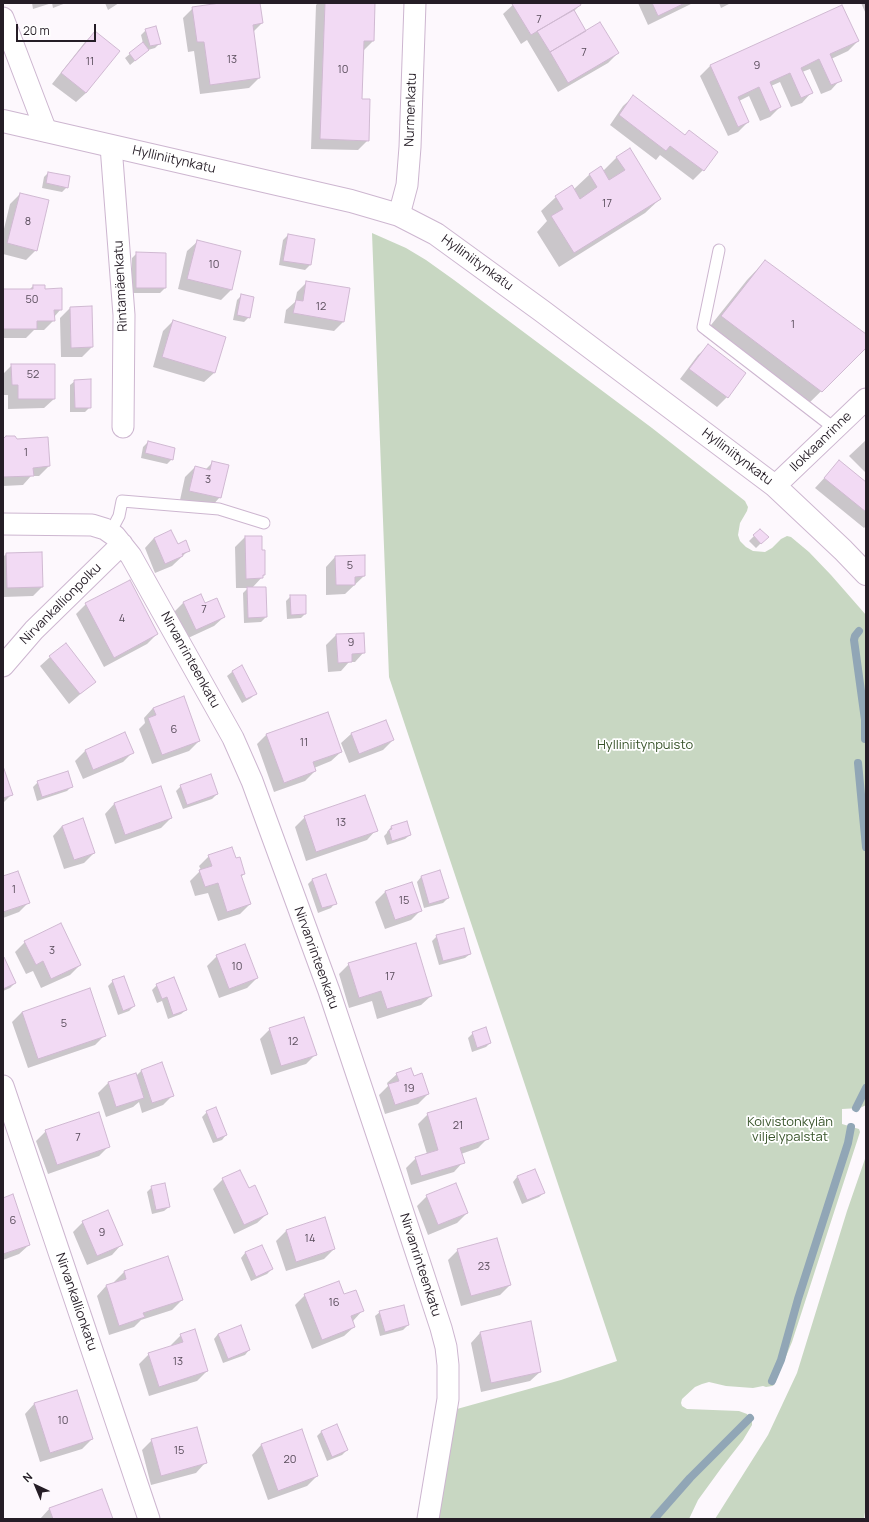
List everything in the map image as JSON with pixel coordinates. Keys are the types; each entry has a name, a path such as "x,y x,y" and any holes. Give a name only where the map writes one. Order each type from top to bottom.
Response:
{"street":[{"name":"Nurmenkatu","path":"399,215 407,185 410,147 415,3"},
{"path":"3,18 46,131"},
{"name":"Hylliniitynkatu","path":"3,121 330,196 399,215 436,234 542,310 775,486 844,550 866,574"},
{"name":"Rintamäenkatu","path":"111,146 124,315 123,427"},
{"name":"Ilokkaanrinne","path":"775,486 866,399"},
{"path":"3,524 92,525 105,529 116,538"},
{"name":"Nirvankallionpolku","path":"3,666 116,538"},
{"name":"Nirvanrinteenkatu","path":"116,538 134,562 233,738 252,781 329,991 441,1328 448,1365 448,1399 428,1519"},
{"name":"Nirvankallionkatu","path":"3,1086 149,1519"}],"lane":[{"path":"719,250 703,328 834,428"},
{"path":"116,538 122,501 219,509 264,523"}],"green space":[{"name":"Hylliniitynpuisto","path":"372,233 406,248 454,280 652,428 745,501 748,507 740,523 738,535 740,541 746,547 753,551 765,552 772,548 781,539 787,536 791,537 809,552 866,615 866,1105 860,1108 842,1109 842,1124 859,1129 860,1132 792,1342 774,1385 753,1388 726,1386 709,1382 695,1387 682,1399 682,1406 687,1409 739,1411 747,1414 752,1421 752,1425 743,1440 698,1500 689,1519 437,1519 457,1409 561,1380 617,1361 389,677"},
{"path":"866,1156 866,1506 864,1519 715,1519 768,1435 797,1373 847,1211"}],"building":[{"path":"220,3 260,3 263,23 253,25 260,78 210,85 204,42 197,42 192,7"},
{"path":"325,3 375,3 374,41 364,41 362,99 370,99 369,141 320,139"},
{"path":"580,3 581,5 531,35 512,4"},
{"path":"652,3 685,3 658,16"},
{"path":"842,5 859,41 830,54 842,81 831,85 819,59 801,68 813,93 801,98 790,73 770,82 781,107 770,112 759,87 738,97 749,122 738,127 710,65"},
{"path":"574,10 586,31 550,52 537,31"},
{"path":"600,22 619,53 568,83 550,52"},
{"path":"156,26 161,44 150,46 145,29"},
{"path":"95,31 120,51 86,93 61,73"},
{"path":"143,42 149,50 135,61 129,53"},
{"path":"633,95 685,135 689,130 718,152 704,171 670,146 666,151 619,115"},
{"path":"630,148 661,199 574,253 551,216 563,209 555,196 572,185 580,199 597,187 589,174 601,166 609,180 625,170 616,157"},
{"path":"48,172 70,176 68,188 46,183"},
{"path":"20,193 49,200 37,251 7,243"},
{"path":"288,234 315,239 311,265 283,261"},
{"path":"197,240 241,251 232,290 187,279"},
{"path":"136,252 166,253 166,288 136,288"},
{"path":"765,260 866,334 866,348 822,392 721,316"},
{"path":"306,281 350,288 344,322 293,313 296,300 303,301"},
{"path":"33,285 45,285 45,289 62,288 62,310 54,310 55,321 37,321 37,329 3,329 3,289 33,289"},
{"path":"241,294 254,297 250,318 237,315"},
{"path":"92,306 93,347 71,348 70,307"},
{"path":"173,320 226,337 215,373 162,357"},
{"path":"708,344 746,373 728,398 689,369"},
{"path":"11,364 55,364 55,399 18,399 18,385 12,385"},
{"path":"91,379 91,408 75,408 74,380"},
{"path":"6,436 15,436 17,439 48,437 50,466 33,468 34,476 3,477 3,439"},
{"path":"148,441 175,448 173,460 145,453"},
{"path":"839,460 866,482 866,512 824,478"},
{"path":"212,461 229,465 221,498 189,491 195,466 210,470"},
{"path":"760,529 769,537 761,544 753,535"},
{"path":"171,530 178,544 186,540 190,551 182,554 183,556 165,564 154,538"},
{"path":"245,536 262,536 262,550 265,550 265,575 263,575 263,578 246,579"},
{"path":"42,552 43,587 7,588 6,553"},
{"path":"365,555 365,576 355,577 355,585 336,585 335,556"},
{"path":"130,580 158,634 114,658 85,603"},
{"path":"247,587 266,587 267,617 248,618"},
{"path":"201,594 205,603 217,598 225,617 196,630 183,602"},
{"path":"290,595 306,595 306,614 291,615"},
{"path":"364,633 365,653 352,654 352,662 338,663 336,634"},
{"path":"66,643 96,682 80,694 49,656"},
{"path":"242,665 257,694 246,699 232,671"},
{"path":"184,696 200,741 162,755 148,718 156,715 153,708"},
{"path":"328,712 342,752 313,762 316,771 284,783 266,734"},
{"path":"386,720 394,740 359,754 351,733"},
{"path":"125,732 134,753 93,770 85,750"},
{"path":"3,766 13,795 3,798"},
{"path":"68,771 73,787 42,797 37,781"},
{"path":"211,774 218,794 187,805 180,785"},
{"path":"161,786 172,818 125,835 114,803"},
{"path":"365,795 378,831 316,852 304,816"},
{"path":"83,818 95,853 74,860 62,826"},
{"path":"407,821 411,835 392,841 389,830 392,829 391,826"},
{"path":"232,847 236,858 240,857 245,874 241,875 251,904 227,912 218,883 205,887 199,870 212,866 208,855"},
{"path":"440,870 449,898 429,904 421,876"},
{"path":"18,871 30,903 3,912 3,876"},
{"path":"326,874 337,904 322,908 312,879"},
{"path":"412,882 422,911 395,920 385,891"},
{"path":"61,923 81,965 51,979 43,961 36,965 24,941"},
{"path":"464,928 471,954 443,961 436,935"},
{"path":"416,943 432,996 387,1009 381,991 359,998 348,963"},
{"path":"245,944 258,978 229,989 216,955"},
{"path":"3,957 16,983 3,989"},
{"path":"124,976 135,1006 123,1011 112,980"},
{"path":"174,977 187,1010 173,1015 167,997 162,999 156,984"},
{"path":"90,988 106,1036 38,1059 22,1012"},
{"path":"304,1017 317,1055 281,1066 269,1028"},
{"path":"486,1027 491,1043 477,1048 472,1032"},
{"path":"162,1062 174,1096 152,1103 141,1070"},
{"path":"411,1068 414,1076 422,1073 429,1094 395,1105 388,1084 399,1081 396,1073"},
{"path":"136,1073 144,1098 116,1107 108,1082"},
{"path":"476,1098 489,1139 460,1148 465,1163 421,1176 415,1157 438,1150 427,1113"},
{"path":"216,1107 227,1135 217,1139 206,1111"},
{"path":"99,1112 110,1147 57,1165 45,1130"},
{"path":"535,1169 545,1193 527,1200 517,1176"},
{"path":"240,1170 249,1188 255,1185 268,1214 244,1225 222,1178"},
{"path":"165,1183 170,1207 156,1210 151,1186"},
{"path":"456,1183 468,1213 438,1225 426,1195"},
{"path":"13,1194 30,1245 3,1254 3,1198"},
{"path":"108,1210 123,1245 97,1256 82,1221"},
{"path":"325,1217 335,1249 296,1262 286,1230"},
{"path":"497,1238 511,1285 471,1296 457,1249"},
{"path":"262,1245 273,1269 256,1277 245,1252"},
{"path":"168,1256 183,1300 143,1313 145,1317 119,1326 106,1285 126,1279 124,1271"},
{"path":"339,1281 344,1294 356,1290 364,1311 351,1316 355,1327 322,1340 304,1294"},
{"path":"404,1305 409,1325 385,1332 379,1311"},
{"path":"531,1321 541,1372 491,1383 480,1332"},
{"path":"241,1325 250,1350 228,1359 218,1334"},
{"path":"195,1329 208,1371 159,1387 148,1353 183,1342 180,1334"},
{"path":"77,1390 93,1439 50,1453 34,1403"},
{"path":"337,1424 348,1450 332,1457 321,1431"},
{"path":"197,1427 207,1463 161,1476 151,1439"},
{"path":"302,1429 318,1476 278,1491 261,1444"},
{"path":"102,1489 113,1519 53,1519 49,1508"}],"waterway":[{"path":"859,631 854,640 865,720 865,739"},
{"path":"858,763 866,847"},
{"path":"856,1108 866,1088"},
{"path":"772,1381 781,1360 798,1299 848,1143 851,1127"},
{"path":"654,1519 690,1478 750,1418"}],"park label":[{"name":"Koivistonkylän viljelypalstat","path":"790,1130"}]}
